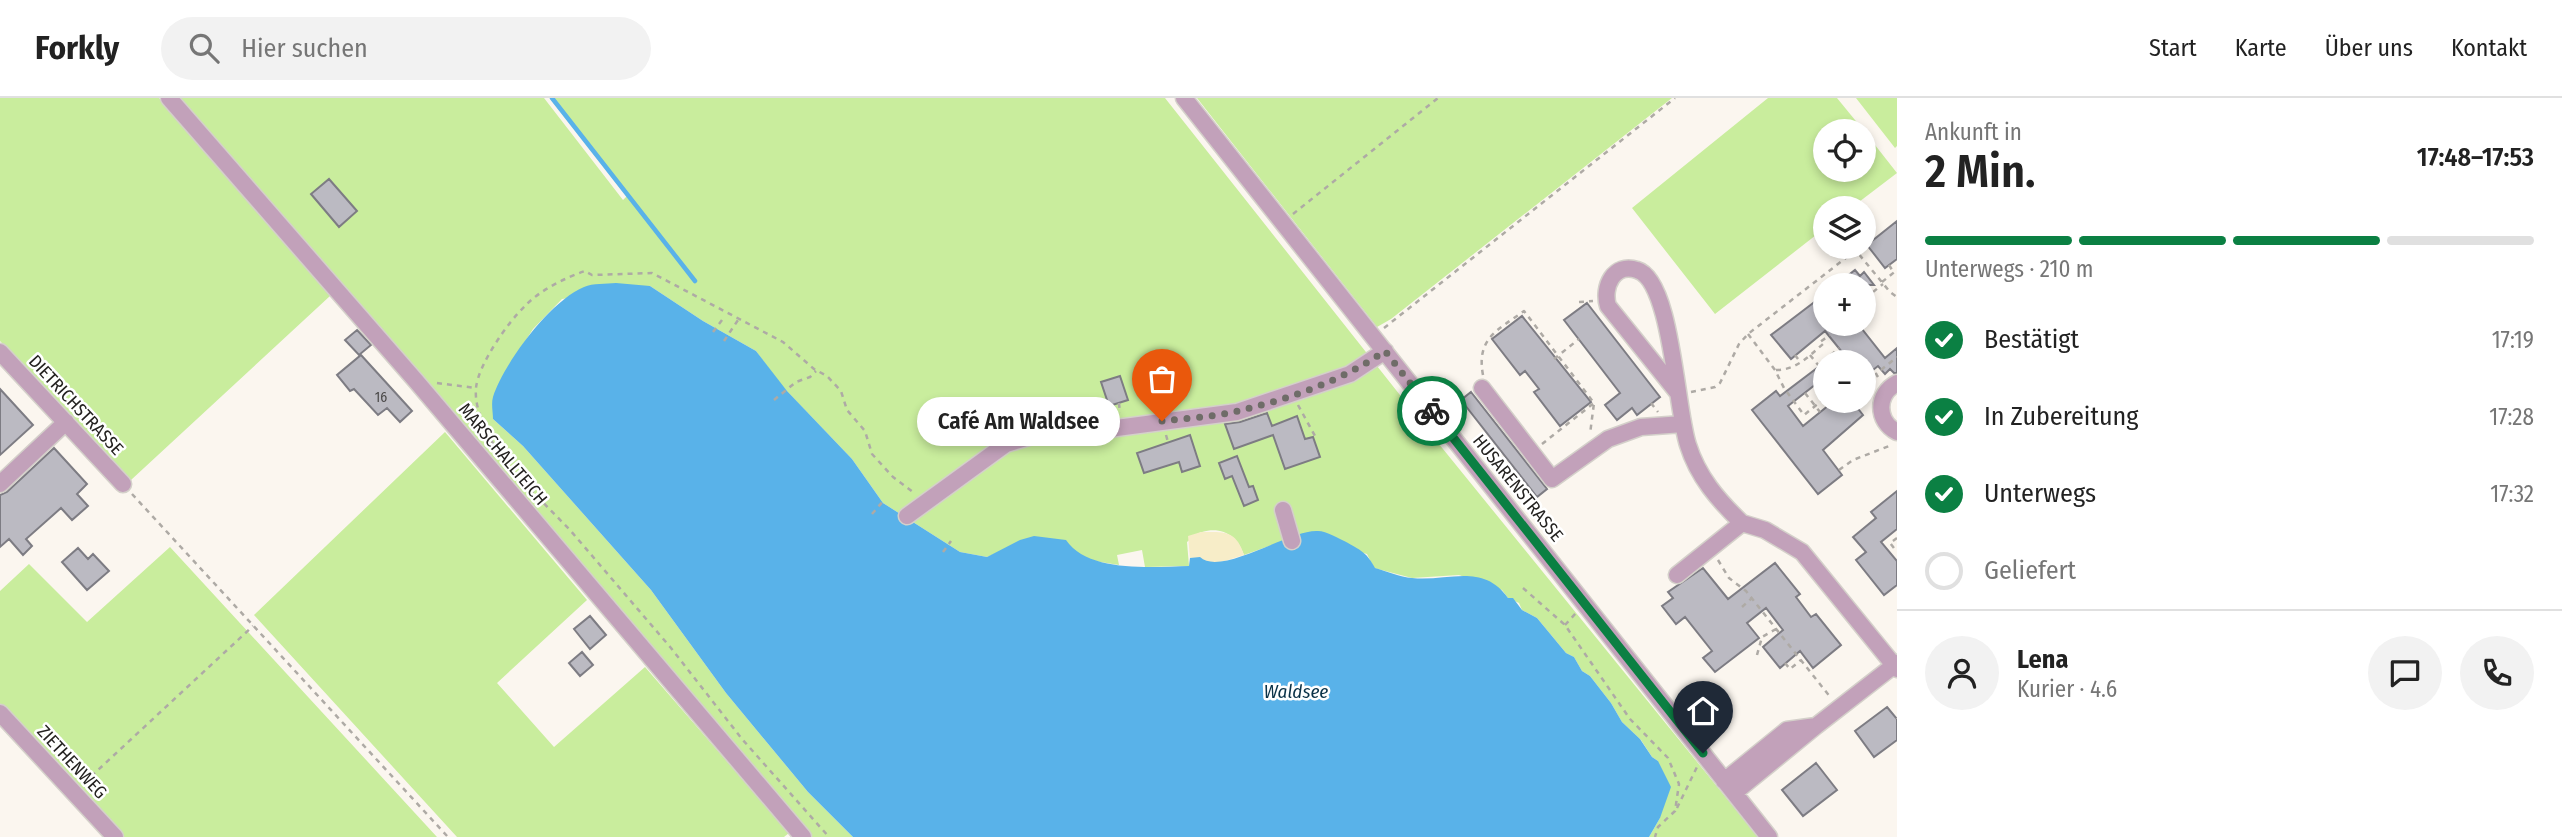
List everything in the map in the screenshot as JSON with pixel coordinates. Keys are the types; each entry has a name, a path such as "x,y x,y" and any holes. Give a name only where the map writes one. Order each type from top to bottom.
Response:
{"street":[{"name":"MARSCHALLTEICH","path":"169,98 416,381 803,837"},
{"name":"HUSARENSTRASSE","path":"1184,98 1769,837"},
{"path":"1678,393 1608,306 1605,298 1607,284 1615,274 1623,270 1640,270 1647,275 1660,297 1688,445 1709,489 1742,523 1765,530 1802,552 1896,666 1816,726 1787,730 1729,787"},
{"path":"907,516 1006,444 1039,434 1109,429 1237,412 1350,374 1385,351"},
{"name":"DIETRICHSTRASSE","path":"0,352 123,484"},
{"path":"1892,386 1881,406 1885,423 1895,438"},
{"path":"1482,388 1552,479 1608,439 1641,428 1683,424"},
{"path":"0,484 66,422"},
{"path":"1283,510 1292,541"},
{"path":"1678,575 1742,523"},
{"name":"ZIETHENWEG","path":"0,713 115,837"}],"path":[{"path":"1283,222 1438,98"},
{"path":"1387,326 1675,98"},
{"path":"1678,393 1715,387 1720,383 1739,344 1748,334 1842,259"},
{"path":"1862,259 1897,297"},
{"path":"1876,289 1895,271 1889,265"},
{"path":"501,458 487,433 478,407 476,388 481,364 525,305 567,278 585,271 592,275 652,273 783,342 817,371 827,376 841,391 847,410 866,431 872,454 892,477 919,496 932,496"},
{"path":"1482,388 1482,350 1488,338 1524,311 1594,403 1588,445 1591,451"},
{"path":"724,341 738,319"},
{"path":"713,332 722,320"},
{"path":"1748,334 1804,415 1813,408"},
{"path":"1775,370 1792,368 1801,363 1829,336"},
{"path":"1816,338 1821,342"},
{"path":"1554,359 1579,339"},
{"path":"1795,355 1801,363"},
{"path":"1810,355 1813,359"},
{"path":"1892,386 1876,374 1897,357"},
{"path":"774,400 796,382 817,371"},
{"path":"416,381 476,388"},
{"path":"1805,393 1813,403"},
{"path":"1532,452 1594,403"},
{"path":"1303,413 1315,436"},
{"path":"1839,470 1895,438"},
{"path":"517,476 570,530 671,648 741,739 829,837"},
{"path":"123,484 448,837"},
{"path":"872,514 885,499"},
{"path":"1888,549 1892,545 1890,543 1897,538"},
{"path":"943,552 951,541"},
{"path":"1892,545 1897,552"},
{"path":"1710,548 1729,578 1752,598 1779,629 1839,708"},
{"path":"1523,588 1565,625 1630,719 1668,758 1679,785 1675,811"},
{"path":"1742,607 1752,598"},
{"path":"74,793 253,626"},
{"path":"1757,655 1762,637 1779,629"},
{"path":"1785,663 1790,668 1801,660"},
{"path":"1655,837 1658,828 1675,811 1703,753"}],"green space":[{"path":"0,98 159,98 330,296 131,480 0,341"},
{"path":"180,98 544,98 623,200 629,194 552,98 1165,98 1430,433 1758,837 1649,837 1660,818 1658,761 1622,722 1611,703 1590,676 1582,671 1574,657 1566,653 1537,618 1522,610 1519,603 1508,598 1502,590 1459,575 1412,578 1374,568 1367,554 1297,536 1244,555 1229,534 1217,531 1202,532 1187,542 1189,566 1145,567 1142,550 1117,555 1119,565 1088,560 1074,552 999,552 987,557 960,552 883,503 852,459 781,385 756,351 703,321 650,286 562,299 533,329 512,362 493,399 493,419 523,446 651,590 726,693 808,792 853,837 809,837"},
{"path":"1197,98 1672,98 1391,319 1377,327"},
{"path":"1768,98 1837,98 1854,119 1813,119 1813,182 1876,182 1876,146 1897,173 1867,196 1813,196 1813,237 1715,314 1632,208"},
{"path":"1856,98 1897,98 1895,148 1876,124 1876,119 1872,119"},
{"path":"445,432 587,600 497,683 554,747 645,667 789,833 784,837 457,837 254,615"},
{"path":"170,547 437,837 124,837 0,706 0,591 29,564 87,622"}],"sand":[{"path":"1201,532 1228,534 1237,541 1244,555 1216,562 1190,558 1188,536"}],"water":[{"name":"Waldsee","path":"616,283 650,286 703,321 756,351 787,391 852,459 883,503 960,552 987,557 1034,536 1066,540 1076,551 1105,563 1140,567 1189,566 1190,558 1200,557 1210,562 1223,561 1306,532 1318,531 1361,550 1375,568 1398,575 1425,579 1464,576 1487,580 1508,598 1513,598 1522,610 1537,618 1566,653 1574,657 1582,671 1590,676 1611,703 1622,722 1658,761 1671,787 1660,818 1649,837 853,837 808,792 726,693 651,590 523,446 493,419 492,400 507,367 543,319 571,294 584,287"}],"building":[{"path":"329,179 357,211 339,227 311,194"},
{"path":"1897,221 1897,259 1885,268 1876,256 1876,238"},
{"path":"1587,303 1660,397 1637,415 1632,408 1617,420 1605,405 1620,393 1564,320"},
{"path":"1813,303 1813,336 1819,336 1791,359 1771,335"},
{"path":"1522,316 1591,402 1560,426 1534,392 1539,389 1525,371 1520,375 1492,339"},
{"path":"357,330 371,345 359,355 345,340"},
{"path":"1829,336 1868,336 1885,358 1897,348 1897,373 1890,369 1885,374 1878,366 1876,368 1876,350 1840,350"},
{"path":"361,355 412,411 400,422 387,408 378,415 354,389 350,391 337,375"},
{"path":"1813,371 1813,386 1788,406 1803,426 1819,413 1863,415 1823,450 1842,475 1818,494 1752,410 1776,391 1780,396"},
{"path":"1120,376 1128,400 1109,406 1101,382"},
{"path":"0,389 33,425 0,455"},
{"path":"1471,392 1547,489 1537,497 1461,400"},
{"path":"1267,413 1272,426 1297,416 1305,439 1313,437 1320,457 1285,469 1273,435 1234,449 1225,424"},
{"path":"1190,435 1200,466 1182,472 1179,462 1144,473 1137,453"},
{"path":"54,448 87,484 77,494 88,506 72,520 61,508 26,539 32,546 23,555 9,539 0,547 0,495 7,492"},
{"path":"1237,456 1249,487 1253,486 1258,500 1244,506 1232,476 1225,479 1219,463"},
{"path":"1897,491 1897,529 1881,542 1897,561 1897,585 1884,595 1856,560 1866,552 1853,537 1876,518 1871,512"},
{"path":"78,548 88,559 93,554 109,571 87,590 62,562"},
{"path":"1775,563 1800,594 1796,597 1811,617 1816,614 1841,645 1813,668 1800,651 1780,668 1763,647 1783,630 1766,608 1747,623 1759,638 1715,672 1703,658 1712,651 1685,617 1676,624 1662,606 1673,598 1668,592 1703,568 1728,599"},
{"path":"590,616 606,635 590,649 574,629"},
{"path":"582,652 593,665 580,676 569,663"},
{"path":"1887,707 1897,719 1897,740 1874,757 1855,731"},
{"path":"1816,763 1837,790 1803,816 1782,790"}],"waterway":[{"path":"552,98 695,281"}],"way so far":[{"path":"1162,421 1237,412 1263,404 1350,374 1385,351 1432,411"}],"place":[{"name":"Café Am Waldsee","path":"1162,421"}],"route":[{"path":"1432,411 1703,753"}]}
